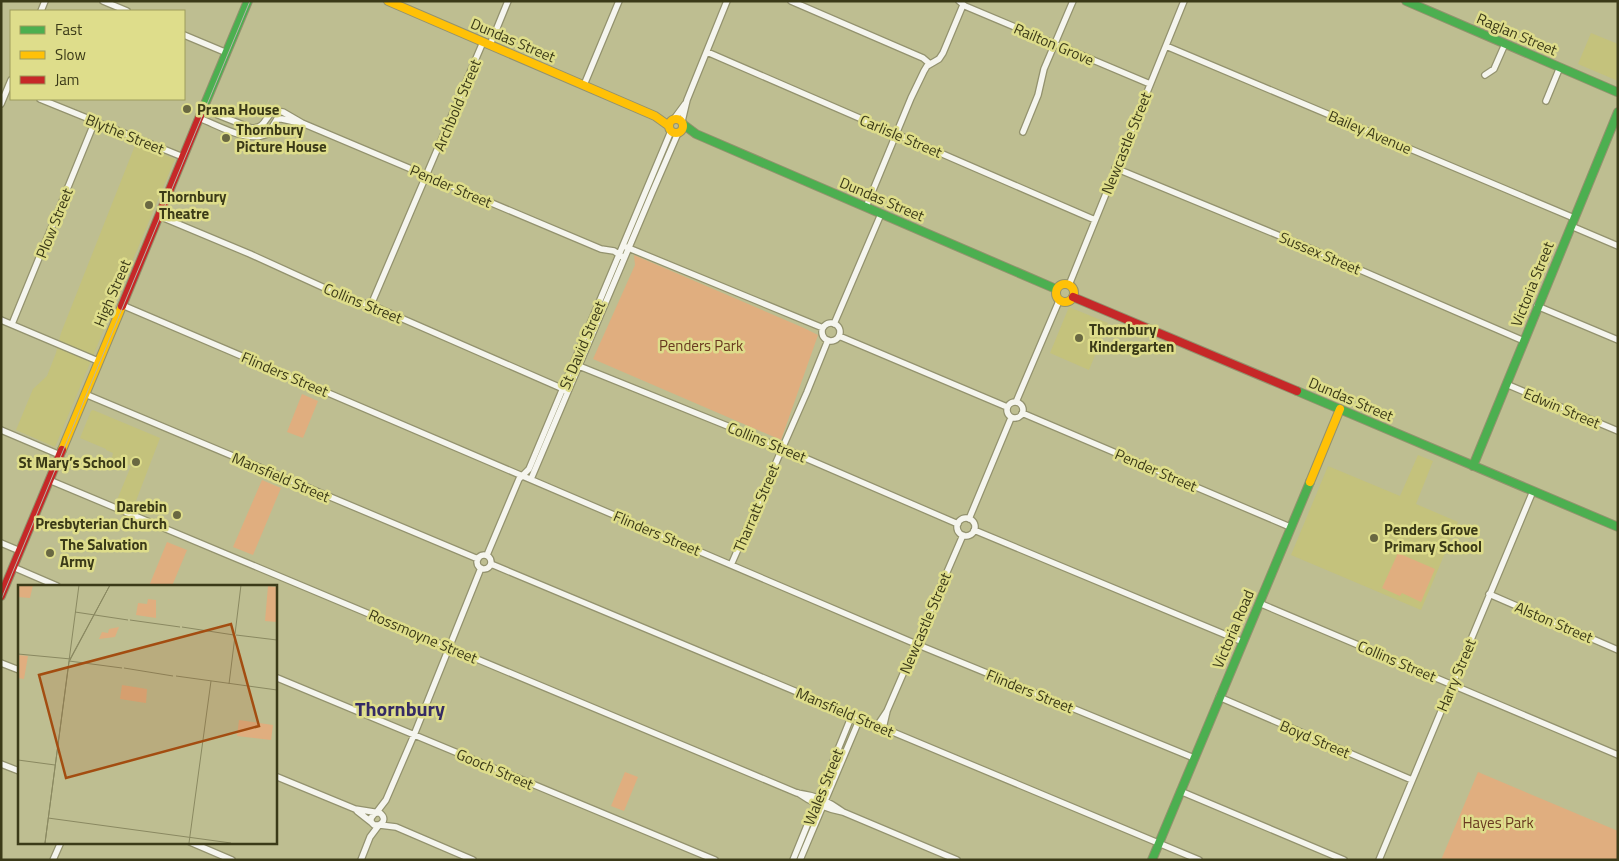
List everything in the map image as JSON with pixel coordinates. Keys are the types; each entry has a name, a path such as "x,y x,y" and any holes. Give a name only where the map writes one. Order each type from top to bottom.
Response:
{"street":[{"path":"103,1 125,10"},
{"name":"High Street","path":"1,596 248,1"},
{"name":"Dundas Street","path":"388,1 1056,289"},
{"name":"Archbold Street","path":"371,305 426,176 508,1"},
{"path":"584,85 619,1"},
{"name":"St David Street","path":"531,479 576,365 728,1"},
{"path":"792,1 923,58 930,64"},
{"path":"1023,132 1038,95 1044,69 1073,1"},
{"name":"Newcastle Street","path":"1069,285 1184,1"},
{"name":"Raglan Street","path":"1406,1 1617,91"},
{"path":"866,207 924,71 930,64 939,59 943,53 961,3"},
{"name":"Railton Grove","path":"961,3 1150,84"},
{"path":"185,35 226,53"},
{"path":"1485,75 1494,69 1505,44"},
{"name":"Bailey Avenue","path":"1166,46 1572,222 1618,246"},
{"name":"Carlisle Street","path":"706,52 1095,220"},
{"path":"1546,101 1560,67"},
{"path":"1,104 10,84"},
{"path":"1617,91 1618,100"},
{"name":"Blythe Street","path":"42,100 183,157"},
{"name":"Pender Street","path":"203,109 251,128 263,126 268,115 274,111 283,112 302,124"},
{"name":"Victoria Street","path":"1473,466 1618,112"},
{"name":"Pender Street","path":"199,118 254,138 268,134 277,120 282,119 302,124 621,257"},
{"name":"Plow Street","path":"12,324 96,122"},
{"name":"Sussex Street","path":"1116,168 1314,250 1524,341"},
{"path":"834,324 881,214"},
{"name":"Collins Street","path":"159,216 351,300 371,305 566,390"},
{"path":"627,246 823,328"},
{"path":"1063,284 1069,285 1073,289 1073,297 1067,302 1059,301 1055,294 1056,289 1063,284"},
{"name":"Dundas Street","path":"1073,297 1618,527"},
{"path":"1016,402 1059,301"},
{"name":"Flinders Street","path":"122,305 916,644 1194,758"},
{"path":"1537,306 1618,340"},
{"path":"1,320 98,361"},
{"path":"827,324 834,324 839,328 839,336 835,340 828,340 823,336 823,328 827,324"},
{"path":"839,336 1007,407"},
{"name":"Tharratt Street","path":"731,565 828,340"},
{"name":"Collins Street","path":"576,365 782,448 958,524"},
{"name":"Edwin Street","path":"1506,384 1618,431"},
{"name":"St David Street","path":"487,555 519,479 529,470 566,390"},
{"name":"Mansfield Street","path":"85,394 478,559"},
{"path":"1011,402 1016,402 1022,406 1022,413 1019,417 1011,418 1007,407 1011,402"},
{"name":"Victoria Road","path":"1152,860 1340,409"},
{"name":"Pender Street","path":"1022,413 1290,527"},
{"path":"969,519 1011,418"},
{"path":"1,430 60,455"},
{"name":"Rossmoyne Street","path":"49,480 797,792 807,800 834,805 843,812 957,860"},
{"name":"Harry Street","path":"1378,860 1533,491"},
{"path":"964,518 969,519 973,522 974,530 969,535 963,535 958,529 958,524 964,518"},
{"path":"974,530 1242,642"},
{"name":"Newcastle Street","path":"880,727 963,535"},
{"path":"1,543 20,551"},
{"path":"482,555 487,555 490,558 491,564 486,569 481,568 478,566 478,559 482,555"},
{"name":"Mansfield Street","path":"491,564 1199,860"},
{"path":"13,567 55,585"},
{"path":"372,834 372,816 384,804 414,735 481,568"},
{"name":"Alston Street","path":"1489,594 1618,650"},
{"name":"Collins Street","path":"1259,603 1618,755"},
{"path":"1,662 18,670"},
{"name":"Gooch Street","path":"276,677 715,860"},
{"name":"Boyd Street","path":"1219,698 1412,780"},
{"name":"Wales Street","path":"793,860 852,715"},
{"name":"Wales Street","path":"800,860 860,718"},
{"path":"1,764 18,772"},
{"path":"276,776 355,809 380,813 396,828"},
{"path":"1180,791 1344,860"},
{"path":"361,860 372,834 384,821 384,804"},
{"path":"355,809 374,825 396,828 473,860"},
{"path":"53,860 60,844"},
{"path":"195,844 232,860"}],"shaded area":[{"path":"1591,33 1618,44 1618,81 1578,64"},
{"path":"136,143 175,159 55,447 16,430 33,389 47,376 61,333"},
{"name":"Thornbury Kindergarten","path":"1069,307 1108,323 1089,370 1050,353"},
{"name":"St Mary’s School","path":"93,410 160,438 134,506 117,500 131,466 112,458 113,453 106,449 80,438"},
{"name":"Penders Grove Primary School","path":"1418,455 1433,461 1416,504 1458,522 1421,610 1291,555 1328,466 1400,496"}],"green space":[{"name":"Penders Park","path":"634,255 818,335 781,440 593,359 635,265"},
{"path":"302,394 318,401 303,438 287,432"},
{"path":"262,480 281,488 253,555 233,547"},
{"path":"167,542 187,550 172,585 149,585"},
{"path":"1398,553 1435,569 1421,602 1402,593 1400,596 1382,588"},
{"path":"625,772 638,777 624,811 611,806"},
{"name":"Hayes Park","path":"1478,772 1618,831 1618,860 1441,860"}],"tram line":[{"path":"1,600 250,1"}],"traffic: fast":[{"path":"200,116 248,1"},
{"path":"1406,1 1617,92"},
{"path":"1473,466 1618,112"},
{"path":"684,125 696,134 1056,289"},
{"path":"1297,391 1618,527"},
{"path":"1152,860 1310,482"}],"traffic: slow":[{"path":"388,1 655,116 669,126"},
{"path":"673,119 679,119 683,126 679,133 673,133 669,129 669,123 673,119"},
{"path":"1061,284 1069,284 1074,289 1074,293 1072,300 1061,302 1056,297 1056,289 1061,284"},
{"path":"62,450 122,306"},
{"path":"1310,482 1340,409"}],"traffic: jam":[{"path":"122,306 200,116"},
{"path":"1073,297 1297,391"},
{"path":"1,596 62,450"}],"place":[{"name":"Prana House","path":"187,109"},
{"name":"Thornbury Picture House","path":"226,138"},
{"name":"Thornbury Theatre","path":"149,205"},
{"name":"Thornbury Kindergarten","path":"1079,338"},
{"name":"St Mary’s School","path":"136,462"},
{"name":"Darebin Presbyterian Church","path":"177,515"},
{"name":"Penders Grove Primary School","path":"1374,538"},
{"name":"The Salvation Army","path":"50,553"}],"district":[{"name":"Thornbury","path":"400,708"}]}
